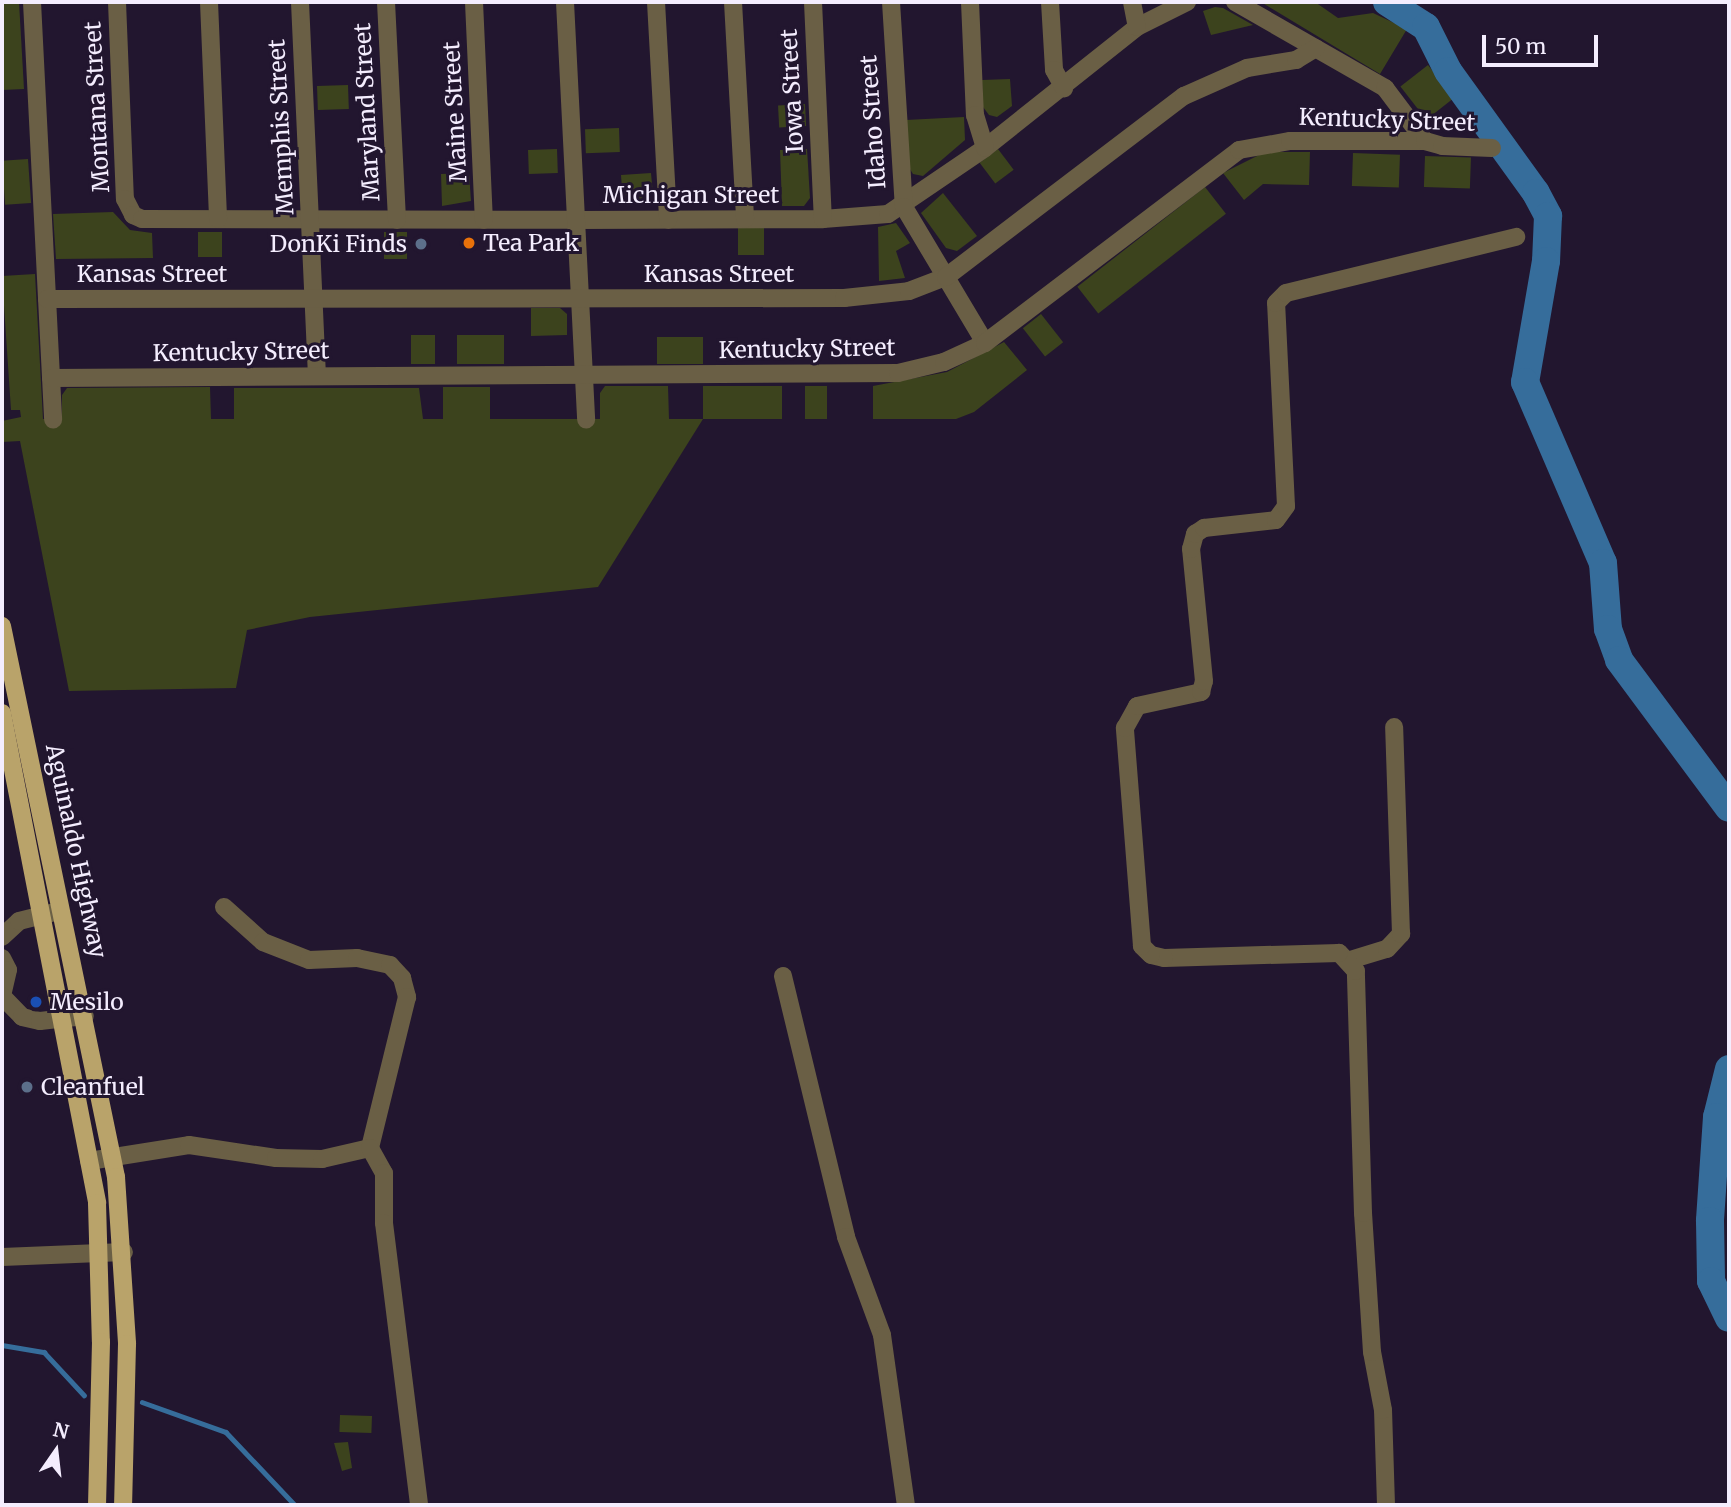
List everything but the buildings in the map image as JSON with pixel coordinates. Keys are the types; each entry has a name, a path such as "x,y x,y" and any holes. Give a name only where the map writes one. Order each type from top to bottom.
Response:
{"main road":[{"name":"Aguinaldo Highway","path":"2,626 113,1158 124,1252 123,1505"},
{"name":"Aguinaldo Highway","path":"2,713 89,1161 100,1253 97,1505"}],"street":[{"path":"33,2 53,419"},
{"name":"Montana Street","path":"117,2 128,209"},
{"path":"209,2 218,219"},
{"name":"Memphis Street","path":"300,2 317,375"},
{"name":"Maryland Street","path":"386,2 397,220"},
{"name":"Maine Street","path":"474,2 484,220"},
{"path":"565,2 586,419"},
{"path":"656,2 668,220"},
{"path":"733,2 744,219"},
{"name":"Iowa Street","path":"813,2 823,219"},
{"name":"Idaho Street","path":"891,2 904,207 985,343"},
{"path":"970,2 975,115 985,148"},
{"path":"1050,2 1054,70 1064,88"},
{"path":"1132,2 1137,27"},
{"name":"Michigan Street","path":"128,209 142,219 668,220 877,216 904,207 1064,88 1137,27 1187,2"},
{"path":"1234,2 1385,88 1425,141"},
{"name":"Kansas Street","path":"47,299 844,298 909,291 946,277 1175,101 1247,68 1296,60 1316,48"},
{"name":"Kentucky Street","path":"51,378 898,373 944,362 985,343 1239,150 1290,141 1425,141 1442,146 1492,148"},
{"path":"1386,1505 1383,1410 1372,1352 1363,1213 1356,971 1350,960 1339,953 1151,955 1142,946 1125,728 1137,706 1201,692 1204,681 1191,550 1195,534 1204,528 1276,520 1286,506 1276,303 1286,293 1516,237"},
{"path":"1350,960 1387,949 1401,934 1394,727"},
{"path":"225,907 263,942 309,960 357,958 390,965 402,978 407,997 370,1149 384,1174 384,1223 419,1505"},
{"path":"2,937 19,922 63,911"},
{"path":"2,958 8,970 2,996 22,1017 61,1019 85,1016"},
{"path":"783,976 846,1237 883,1335 906,1505"},
{"path":"89,1161 189,1145 276,1158 322,1159 370,1149"},
{"path":"2,1257 124,1252"}],"green space":[{"path":"2,2 19,2 24,89 2,90"},
{"path":"1261,2 1315,2 1338,18 1373,13 1407,29 1380,74"},
{"path":"1215,7 1223,8 1253,25 1211,35 1203,11"},
{"path":"1428,65 1454,98 1426,120 1400,87"},
{"path":"1010,79 1012,106 997,117 989,115 983,107 982,80"},
{"path":"348,85 349,109 318,110 317,86"},
{"path":"805,104 806,126 779,127 778,105"},
{"path":"964,117 965,140 923,176 913,174 908,166 906,120"},
{"path":"619,128 620,152 586,153 585,129"},
{"path":"557,149 558,173 529,174 528,150"},
{"path":"807,149 810,198 804,206 782,206 780,150"},
{"path":"998,149 1014,170 995,184 980,163"},
{"path":"1265,152 1310,152 1309,185 1263,184 1244,200 1223,173"},
{"path":"1353,153 1400,155 1399,188 1352,186"},
{"path":"1425,156 1471,158 1470,189 1424,187"},
{"path":"28,159 31,203 5,205 2,161"},
{"path":"469,173 471,201 442,206 441,174"},
{"path":"651,173 653,195 648,203 623,204 621,175"},
{"path":"1205,187 1226,214 1098,314 1077,287"},
{"path":"943,193 977,236 957,251 946,248 921,213"},
{"path":"113,212 130,230 152,233 153,258 56,259 53,214"},
{"path":"896,223 910,243 896,251 905,278 879,281 878,227"},
{"path":"738,228 764,228 764,255 738,255"},
{"path":"198,232 222,232 222,257 198,257"},
{"path":"384,232 407,232 407,259 384,259"},
{"path":"35,274 43,419 62,419 62,395 67,388 210,387 211,419 234,419 234,388 419,388 423,419 443,419 443,387 490,387 490,419 600,419 600,393 605,386 668,386 669,419 703,419 598,587 310,617 247,630 236,688 69,691 20,441 2,442 2,421 21,417 20,410 11,410 2,276"},
{"path":"531,308 560,308 567,314 567,335 531,336"},
{"path":"1041,314 1063,342 1045,357 1023,328"},
{"path":"411,335 435,335 435,364 411,364"},
{"path":"457,335 504,335 504,364 457,364"},
{"path":"657,337 703,337 703,364 657,364"},
{"path":"1004,342 1027,370 974,412 956,419 873,419 873,386 947,372"},
{"path":"703,386 782,386 782,419 703,419"},
{"path":"805,386 827,386 827,419 805,419"},
{"path":"340,1415 372,1416 371,1433 339,1432"},
{"path":"348,1442 352,1468 342,1471 334,1443"}],"waterway":[{"path":"1387,2 1426,27 1448,71 1536,193 1548,216 1546,261 1525,382 1603,563 1608,629 1619,660 1729,808"},
{"path":"1729,1069 1717,1117 1710,1221 1711,1281 1729,1318"},
{"path":"2,1345 44,1352 84,1395"},
{"path":"142,1402 226,1432 295,1505"}],"place":[{"name":"Tea Park","path":"469,243"},
{"name":"DonKi Finds","path":"421,244"},
{"name":"Mesilo","path":"36,1002"},
{"name":"Cleanfuel","path":"27,1087"}]}
